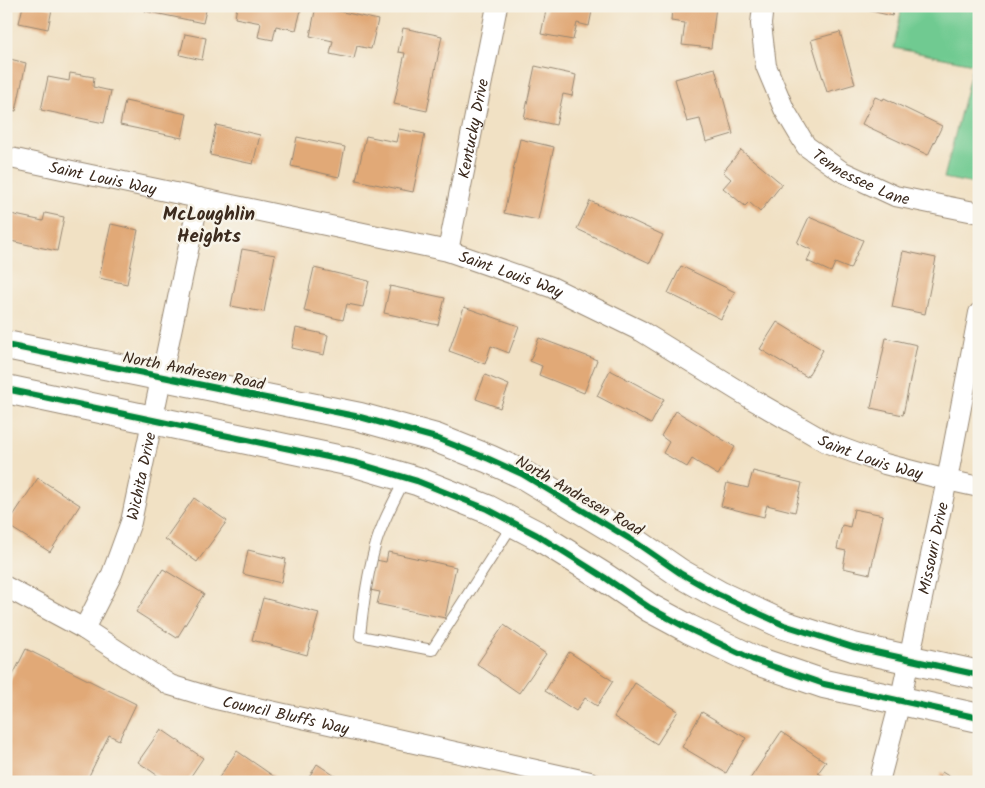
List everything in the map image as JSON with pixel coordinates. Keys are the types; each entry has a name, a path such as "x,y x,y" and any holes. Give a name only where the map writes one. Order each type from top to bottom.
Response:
{"street":[{"name":"Kentucky Drive","path":"448,251 497,6"},
{"name":"Tennessee Lane","path":"763,6 761,24 766,66 784,109 806,146 841,170 895,196 979,213"},
{"name":"Saint Louis Way","path":"6,157 448,251 551,287 641,331 828,443 885,464 979,487"},
{"name":"Wichita Drive","path":"84,629 112,574 131,522 199,198"},
{"name":"Missouri Drive","path":"879,782 909,660 947,480 979,313"},
{"name":"North Andresen Road","path":"6,345 160,378 360,417 436,438 522,474 635,542 680,573 784,625 853,647 979,675"},
{"path":"6,389 356,463 406,478 487,509 604,576 650,608 688,629 754,660 824,684 979,718"},
{"name":"Council Bluffs Way","path":"6,587 84,629 170,685 216,699 590,782"}],"lane":[{"path":"406,478 384,522 375,547 363,603 360,636 432,650 513,523"}],"green space":[{"path":"902,6 979,6 979,185 944,178 973,64 894,48"}],"building":[{"path":"23,6 40,6 52,9 48,29 19,23"},
{"path":"146,6 207,6 203,23 145,11"},
{"path":"237,6 302,6 296,30 276,26 273,40 258,37 261,23 235,18"},
{"path":"316,6 378,20 371,49 357,46 354,59 330,54 333,41 310,36"},
{"path":"547,6 593,6 589,26 577,23 573,40 541,34"},
{"path":"672,6 716,6 711,48 682,45 685,23 671,21"},
{"path":"868,6 895,6 892,16 867,10"},
{"path":"403,28 442,36 427,111 394,104 405,53 398,52"},
{"path":"840,32 855,84 827,92 811,40"},
{"path":"185,34 206,38 202,60 180,55"},
{"path":"6,58 26,63 16,111 6,109"},
{"path":"535,66 576,75 572,96 563,94 556,125 524,118"},
{"path":"715,68 733,134 706,142 700,119 687,122 675,79"},
{"path":"70,73 94,77 93,87 111,91 104,123 41,110 48,77 69,81"},
{"path":"875,97 883,100 884,98 942,126 928,155 862,124"},
{"path":"125,101 187,114 182,138 120,125"},
{"path":"216,125 260,135 253,164 210,155"},
{"path":"399,129 425,134 413,192 356,180 366,136 396,142"},
{"path":"297,137 345,147 339,177 291,166"},
{"path":"520,139 554,147 538,220 504,213"},
{"path":"741,150 782,184 760,212 749,202 745,206 723,188 731,179 723,172"},
{"path":"590,201 663,235 650,263 577,229"},
{"path":"6,213 43,221 45,213 64,217 57,251 6,240"},
{"path":"809,217 863,240 850,269 835,263 831,272 807,261 812,250 797,243"},
{"path":"111,224 138,230 127,284 99,278"},
{"path":"242,249 275,255 264,312 231,306"},
{"path":"903,251 936,258 925,314 892,307"},
{"path":"681,266 735,292 721,319 668,293"},
{"path":"314,268 369,281 363,307 347,304 343,320 304,311"},
{"path":"390,286 445,298 438,325 384,313"},
{"path":"464,307 519,326 509,353 491,346 485,364 449,351"},
{"path":"777,322 823,350 807,377 760,349"},
{"path":"296,328 328,335 324,355 292,348"},
{"path":"539,338 597,360 584,393 539,375 542,366 530,361"},
{"path":"886,338 917,345 903,415 871,408"},
{"path":"610,370 664,399 651,424 597,396"},
{"path":"485,375 509,385 500,408 476,399"},
{"path":"676,411 735,447 718,475 692,459 687,467 663,453 669,442 661,436"},
{"path":"753,471 802,483 795,512 767,505 764,517 721,506 727,483 748,488"},
{"path":"38,478 80,505 50,552 7,525"},
{"path":"194,498 227,521 197,562 165,539"},
{"path":"854,509 883,515 870,574 843,568 846,551 837,549 842,525 850,527"},
{"path":"979,549 979,568 974,567"},
{"path":"248,550 286,559 281,583 243,574"},
{"path":"388,552 456,567 445,618 377,604 380,592 370,590 376,560 386,562"},
{"path":"163,569 204,594 177,638 136,612"},
{"path":"263,598 319,613 307,655 252,640"},
{"path":"504,625 546,654 519,693 477,664"},
{"path":"26,649 136,704 119,740 109,735 86,782 6,782 6,689"},
{"path":"569,652 613,681 597,706 585,698 576,711 545,691"},
{"path":"635,683 678,711 657,744 614,717"},
{"path":"702,712 746,738 726,773 682,747"},
{"path":"161,729 203,758 187,782 167,782 138,762"},
{"path":"781,732 826,762 818,773 827,779 826,782 748,782"},
{"path":"237,751 279,780 278,782 216,782"},
{"path":"317,764 344,782 306,782"},
{"path":"942,772 958,782 936,782"}],"cycle path":[{"path":"6,345 360,417 436,438 522,474 635,542 680,573 719,595 784,625 853,647 979,675"},
{"path":"6,389 356,463 417,481 487,509 537,535 650,608 754,660 824,684 979,718"}],"district":[{"name":"McLoughlin Heights","path":"209,224"}]}
